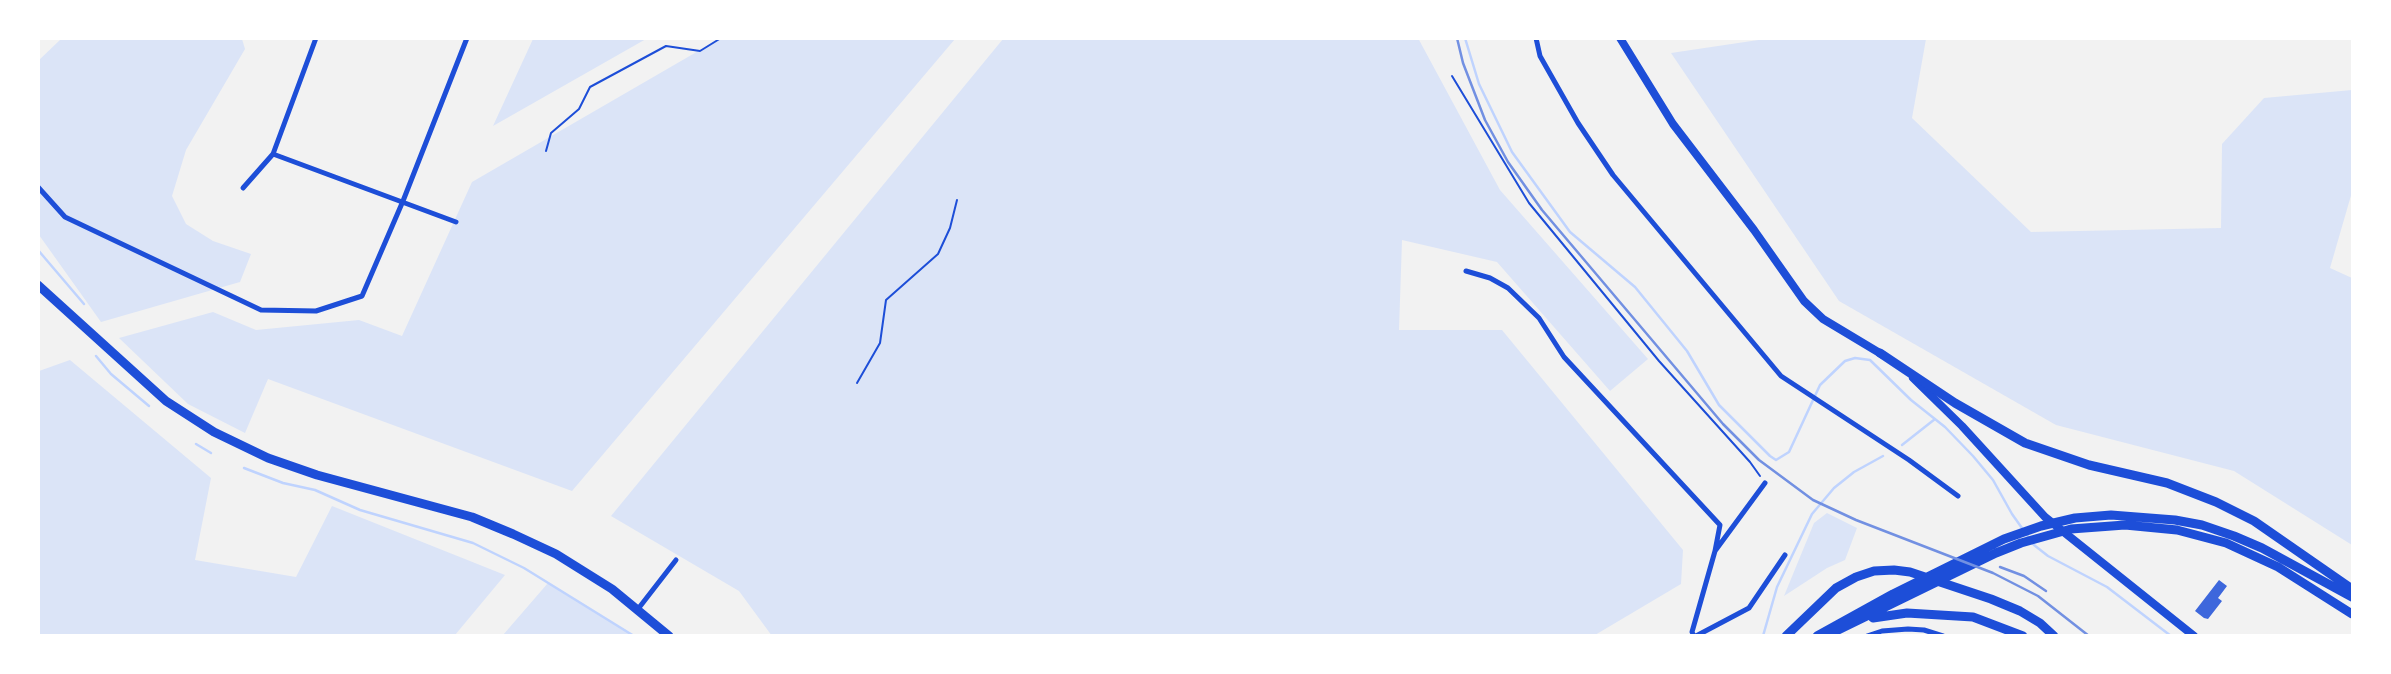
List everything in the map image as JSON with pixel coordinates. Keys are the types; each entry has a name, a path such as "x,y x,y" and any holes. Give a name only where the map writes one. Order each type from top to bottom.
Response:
{"main road":[{"path":"1620,38 1673,124 1804,301 1823,319 1955,403 2025,443 2089,465 2167,483 2216,502 2255,521 2353,589"},
{"path":"38,285 166,401 214,432 305,471 472,517 513,534 556,554 605,584 669,635"},
{"path":"1880,353 1909,374 1962,426 2045,516 2194,635"},
{"path":"1817,635 2004,539 2041,526 2111,515 2175,520 2234,536 2353,597"},
{"path":"1828,635 1996,553 2071,529 2125,526 2178,530 2226,543 2277,567 2353,614"},
{"path":"1786,635 1836,588 1874,571 1894,570 1922,576 2001,603 2040,623 2054,635"},
{"path":"1852,625 1878,617 1937,613 1973,617 2022,635"}],"street":[{"path":"243,188 273,154 316,38"},
{"path":"38,187 65,217 261,310 316,312 362,296 467,38"},
{"path":"1536,38 1540,56 1578,123 1613,175 1781,376 1909,460 1958,496"},
{"path":"273,154 456,222"},
{"path":"1466,271 1490,278 1508,288 1539,318 1564,357 1720,525 1692,632 1695,635 1749,608 1785,555"},
{"path":"1715,551 1765,483"},
{"path":"638,609 676,561"},
{"path":"1867,635 1908,629 1943,635"}],"path":[{"path":"547,151 551,133 579,109 590,87 666,46 700,51 721,38"},
{"path":"1452,76 1529,203 1659,361 1750,462 1765,483"},
{"path":"857,383 880,343 886,300 939,254 950,228 957,200"}],"shaded area":[{"path":"533,38 646,39 493,126"},
{"path":"1418,38 1500,190 1648,359 1610,391 1497,262 1402,240 1399,330 1502,330 1683,550 1681,584 1595,635 772,636 739,591 611,516 1003,39"},
{"path":"61,39 242,39 245,49 186,150 172,196 186,224 213,241 251,254 240,282 101,322 39,235 38,61"},
{"path":"719,39 955,39 572,491 268,379 245,433 188,404 119,338 213,312 256,330 359,320 402,336 472,182"},
{"path":"1765,39 1926,39 1912,118 2031,232 2221,228 2222,144 2264,98 2352,90 2352,192 2330,268 2352,278 2352,545 2234,471 2056,425 1839,301 1671,53"},
{"path":"70,360 211,478 195,560 296,577 332,506 505,575 455,635 39,635 39,371"},
{"path":"1827,513 1857,528 1845,560 1827,568 1784,596 1814,523"},
{"path":"548,583 634,635 503,635"}],"building":[{"path":"2219,580 2227,586 2218,598 2222,601 2208,619 2204,618 2195,611"}],"waterway":[{"path":"1465,38 1479,84 1512,152 1570,232 1635,287 1687,351 1719,405 1770,456 1776,460 1789,452 1820,385 1845,361 1855,358 1870,360 1911,400 1945,427 1973,456 1993,480 2034,545 2048,556 2107,587 2171,636"},
{"path":"38,250 84,304"},
{"path":"96,356 111,374 149,406"},
{"path":"1902,445 1935,419"},
{"path":"196,444 211,453"},
{"path":"1763,636 1777,587 1812,514 1834,488 1854,472 1883,456"},
{"path":"244,468 283,483 315,490 360,510 473,543 524,568 634,636"}],"railway":[{"path":"1457,38 1463,63 1485,120 1508,162 1542,210 1723,424 1759,460 1813,500 1856,520 1993,573 2038,596 2089,636"},
{"path":"2000,567 2024,576 2046,591"}]}
